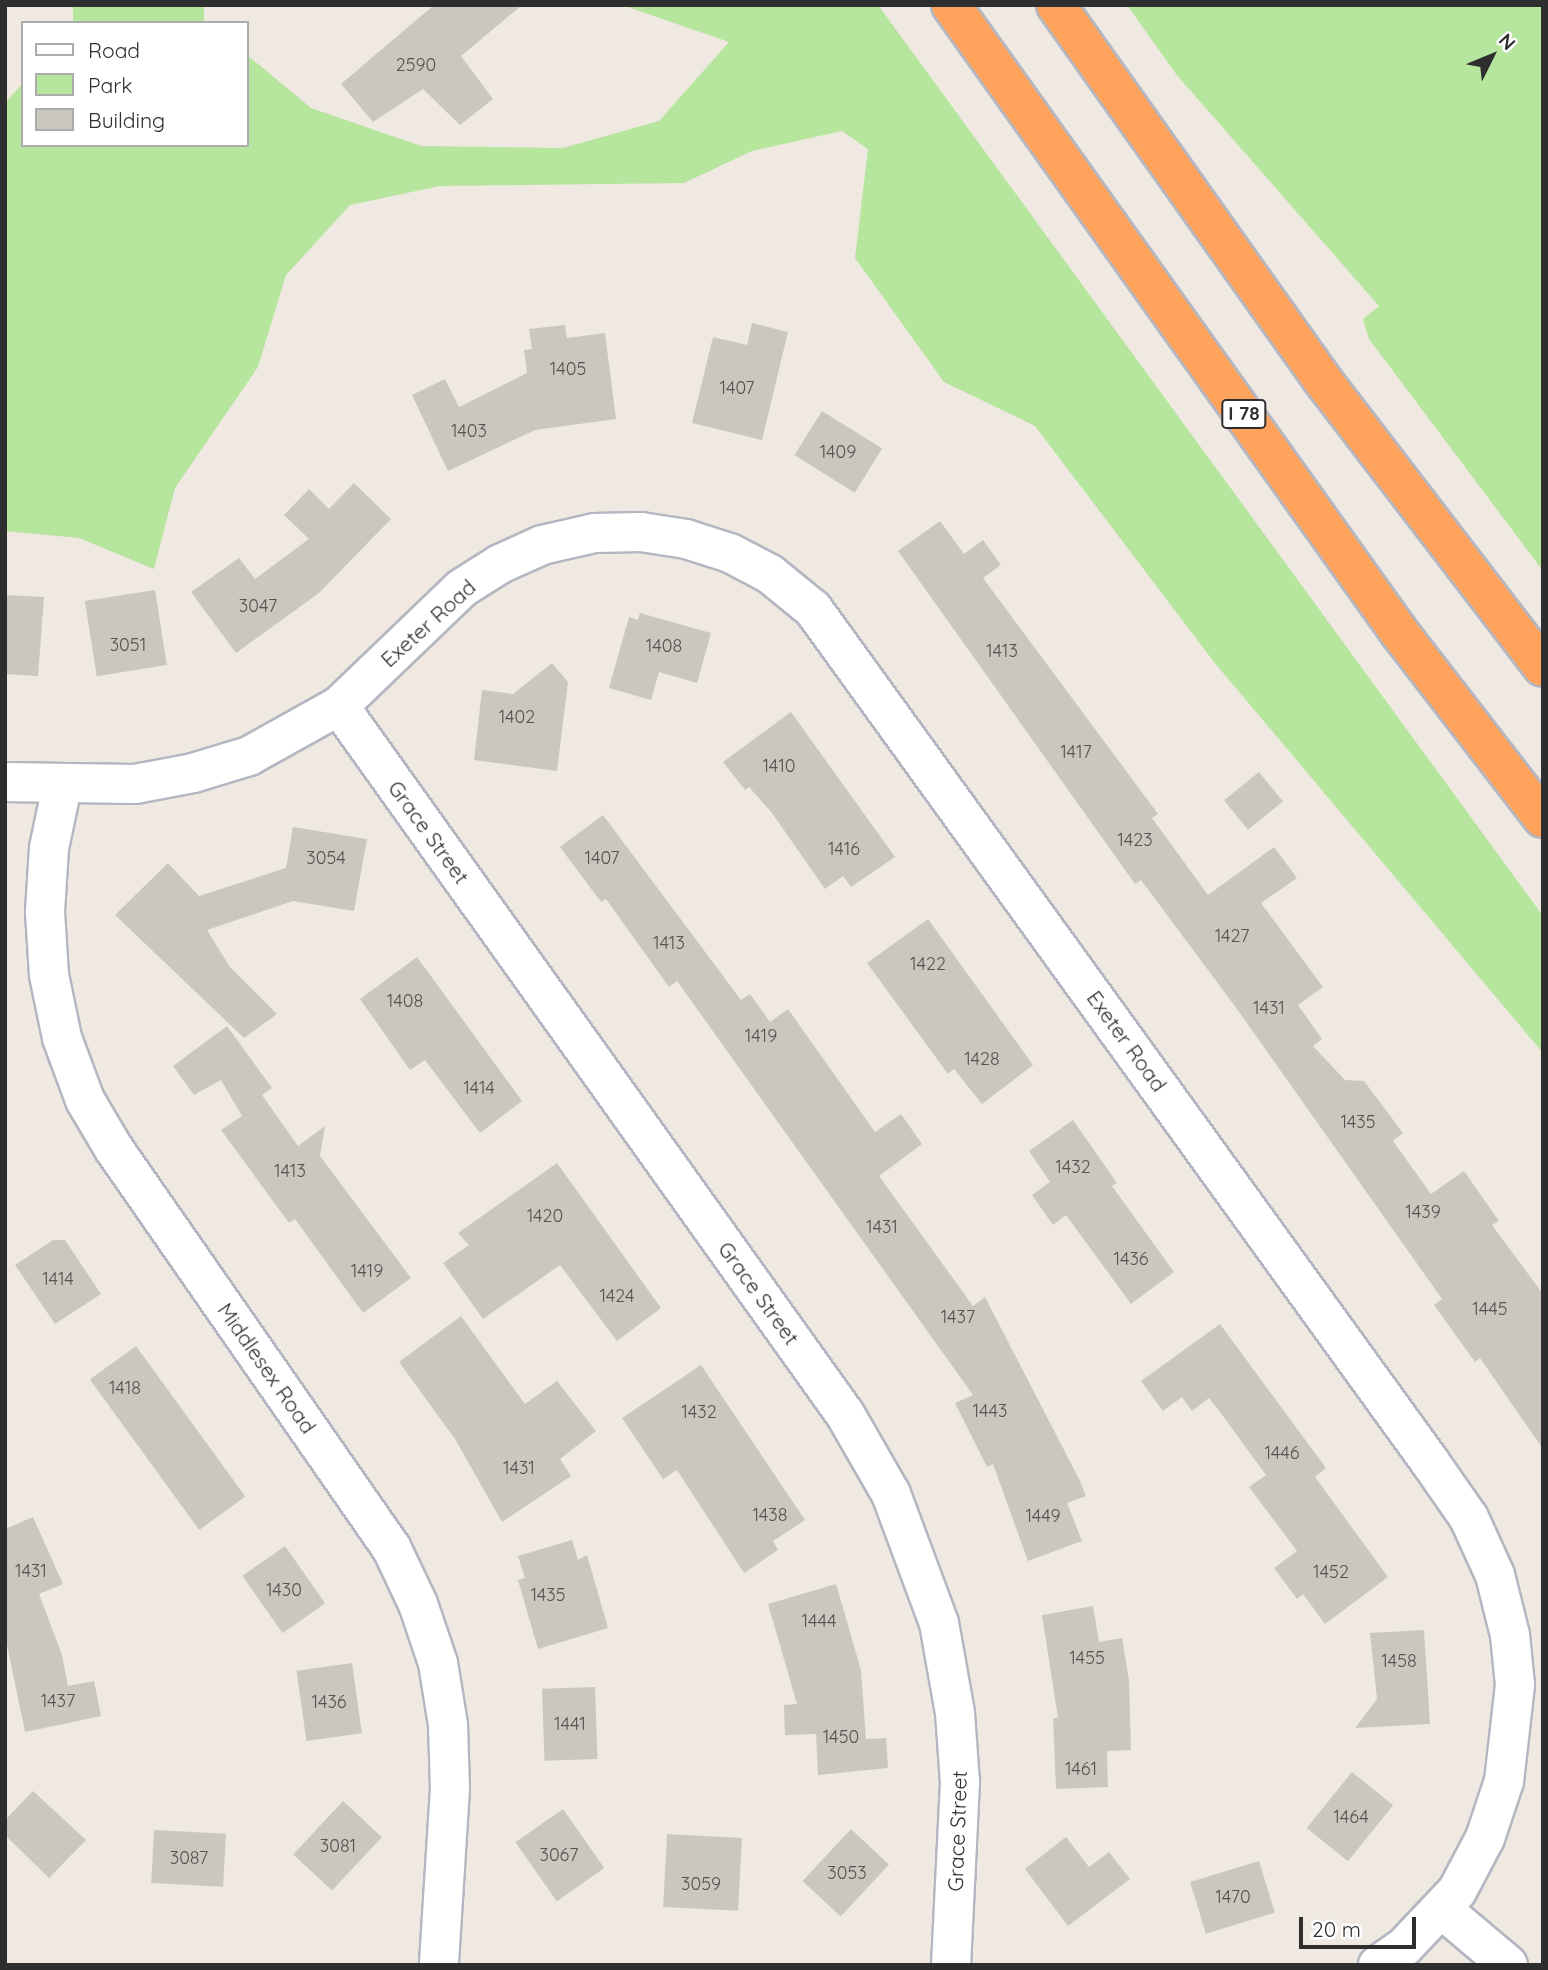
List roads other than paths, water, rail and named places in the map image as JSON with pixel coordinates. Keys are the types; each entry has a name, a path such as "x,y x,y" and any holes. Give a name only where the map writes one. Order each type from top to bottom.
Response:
{"highway":[{"name":"I 78","path":"951,5 1399,632 1543,818"},
{"path":"1056,5 1321,379 1543,667"}],"street":[{"name":"Exeter Road","path":"5,782 62,786 135,784 193,773 260,751 340,706 462,589 500,564 542,545 596,533 652,534 730,553 770,574 813,609 1469,1518 1495,1575 1510,1635 1515,1685 1513,1734 1504,1781 1485,1838 1443,1910 1378,1965"},
{"name":"Grace Street","path":"340,706 845,1414 891,1494 939,1623 955,1713 960,1782 951,1965"},
{"name":"Middlesex Road","path":"62,786 49,848 45,912 49,975 62,1038 85,1100 114,1149 391,1547 418,1604 438,1664 448,1725 450,1788 439,1965"},
{"path":"1443,1910 1508,1965"}]}
